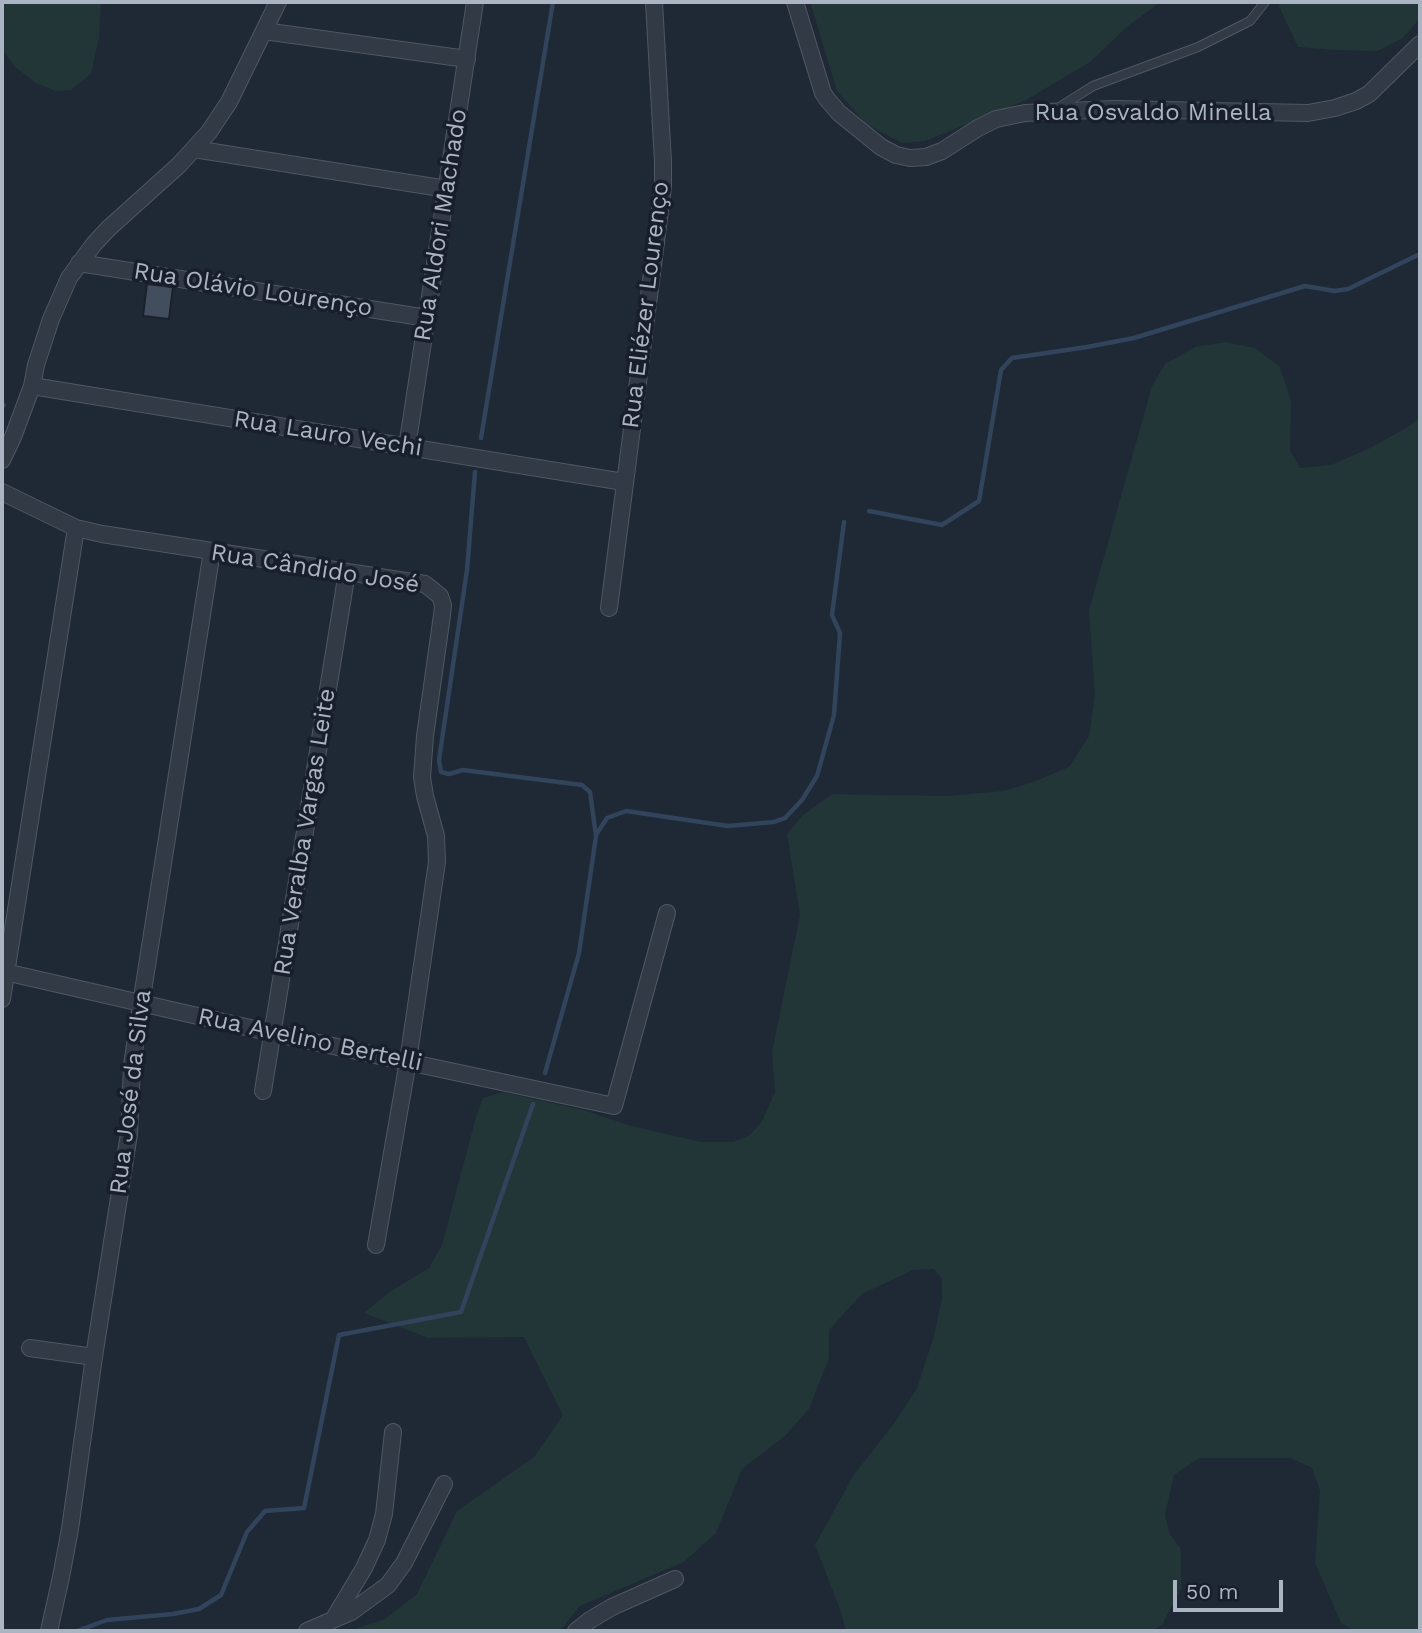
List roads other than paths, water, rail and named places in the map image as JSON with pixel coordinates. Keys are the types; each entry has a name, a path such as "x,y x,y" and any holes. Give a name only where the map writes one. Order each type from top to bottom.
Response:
{"street":[{"path":"2,460 32,386 51,319 69,278 109,228 194,149 223,112 278,2"},
{"name":"Rua Aldori Machado","path":"407,447 475,2"},
{"name":"Rua Eliézer Lourenço","path":"609,608 663,187 654,2"},
{"name":"Rua Osvaldo Minella","path":"795,2 827,99 857,128 888,152 904,157 926,157 996,119 1025,113 1115,108 1308,113 1324,111 1356,102 1369,94 1420,44"},
{"path":"264,31 467,59"},
{"path":"194,149 447,189"},
{"name":"Rua Olávio Lourenço","path":"79,263 427,318"},
{"name":"Rua Lauro Vechi","path":"32,386 624,482"},
{"name":"Rua Cândido José","path":"2,492 76,528 425,584 440,596 443,605 423,760 423,786 436,836 437,862 408,1061 376,1245"},
{"path":"2,999 76,528"},
{"name":"Rua José da Silva","path":"49,1631 70,1529 129,1134 132,1065 212,551"},
{"name":"Rua Veralba Vargas Leite","path":"263,1091 347,572"},
{"name":"Rua Avelino Bertelli","path":"5,972 272,1033 614,1106 667,914"},
{"path":"30,1348 94,1357"},
{"path":"333,1620 377,1540 384,1514 393,1432"},
{"path":"307,1631 351,1612 388,1585 404,1563 444,1485"},
{"path":"576,1631 612,1607 675,1579"}],"lane":[{"path":"1053,111 1093,86 1198,47 1250,21 1265,2"}],"waterway":[{"path":"481,438 553,2"},
{"path":"869,511 942,525 979,501 1001,370 1012,358 1134,338 1305,286 1335,291 1348,289 1420,254"},
{"path":"475,472 467,570 439,760 441,772 449,774 463,770 582,785 590,792 596,836 579,953 545,1073"},
{"path":"596,835 607,818 626,811 728,826 774,822 785,818 802,800 817,776 834,715 840,633 832,615 844,522"},
{"path":"77,1631 107,1620 199,1609 221,1595 247,1532 265,1511 304,1508 339,1335 461,1312 533,1104"}]}
